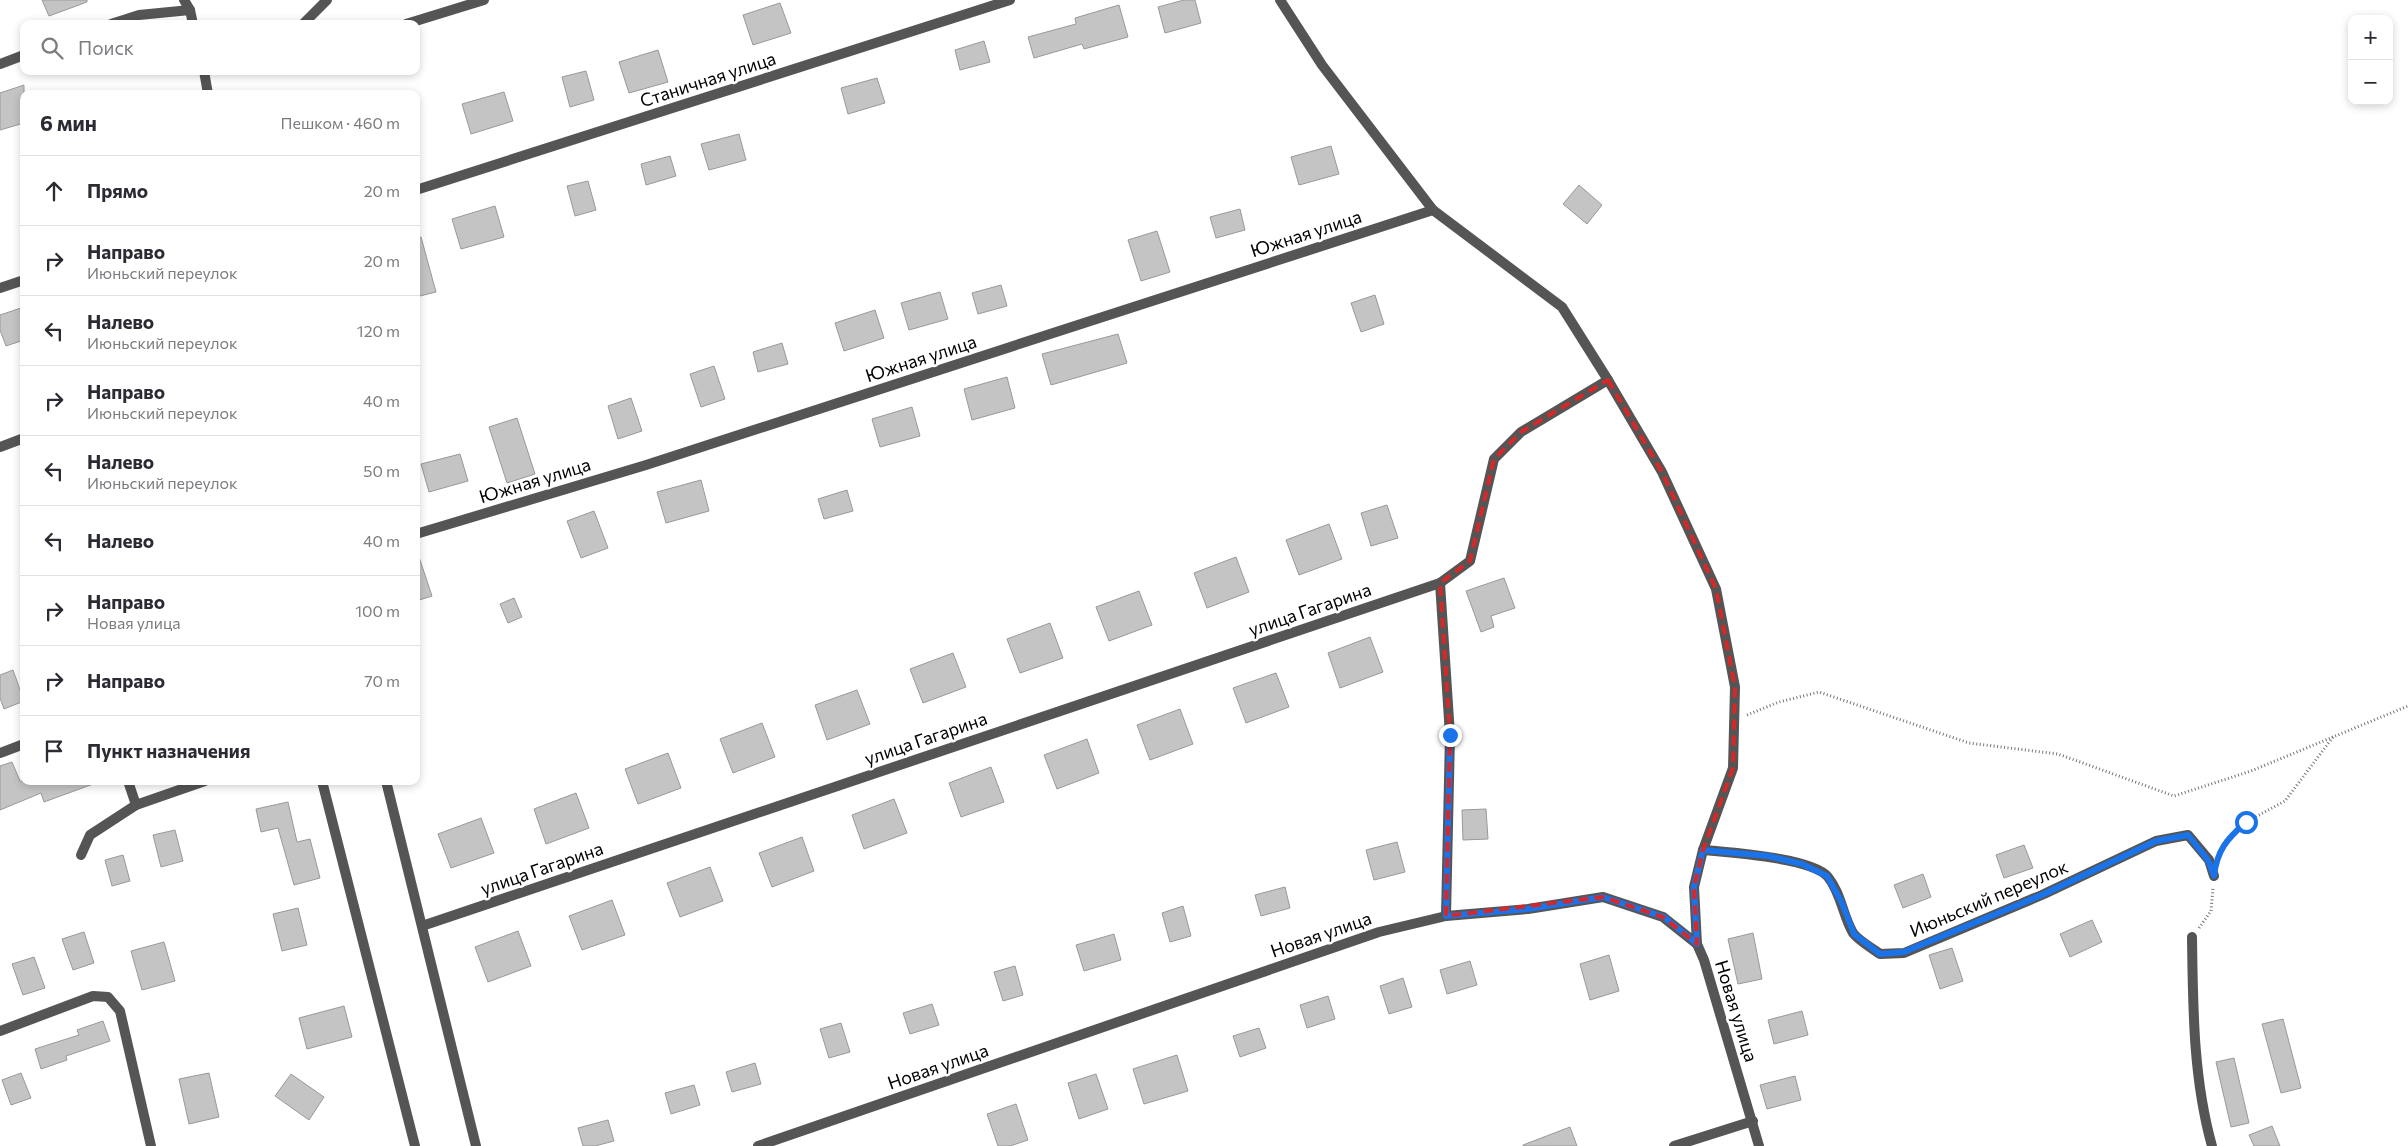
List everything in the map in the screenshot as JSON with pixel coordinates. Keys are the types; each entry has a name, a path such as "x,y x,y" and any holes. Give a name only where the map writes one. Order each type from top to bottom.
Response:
{"street":[{"path":"184,0 190,10 192,20"},
{"path":"307,20 327,0"},
{"path":"419,20 484,0"},
{"name":"Станичная улица","path":"420,189 1010,0"},
{"path":"1280,0 1322,65 1433,210 1562,308 1608,380 1662,472 1716,589 1735,687 1733,768 1703,850 1694,887 1697,944"},
{"path":"123,20 139,15 190,10"},
{"path":"0,64 20,56"},
{"path":"205,75 207,90"},
{"name":"Южная улица","path":"420,533 656,462 1433,210"},
{"path":"0,288 20,281"},
{"name":"улица Гагарина","path":"422,926 1440,583 1470,561 1494,459 1521,432 1608,380"},
{"path":"0,447 20,440"},
{"path":"1440,583 1450,735 1446,916"},
{"path":"0,753 20,746"},
{"path":"129,785 136,805"},
{"path":"81,855 90,835 136,805 194,785"},
{"path":"323,785 415,1146"},
{"path":"387,785 476,1146"},
{"name":"Июньский переулок","path":"1703,850 1768,856 1802,864 1827,876 1841,901 1854,934 1880,954 1904,952 2044,894 2156,841 2188,835 2208,860 2214,876"},
{"name":"Новая улица","path":"758,1146 1379,932 1446,916 1528,909 1603,897 1664,917 1697,944 1704,960 1759,1146"},
{"path":"2192,936 2193,1032 2212,1146"},
{"path":"0,1032 93,996 108,997 120,1010 151,1146"},
{"path":"1674,1146 1753,1121"}],"path":[{"path":"1734,721 1779,702 1819,692 1969,743 2058,754 2174,796 2250,771 2408,706"},
{"path":"2192,936 2211,910 2216,862 2227,838 2246,822 2285,801 2333,737"}],"highlighted area":[{"path":"1608,380 1662,472 1716,589 1735,687 1733,768 1703,850 1694,887 1697,944 1663,917 1603,897 1446,916 1450,735 1440,583 1470,561 1494,459 1521,432"}],"building":[{"path":"42,0 87,0 87,2 49,16"},
{"path":"1184,0 1195,0 1201,23 1165,33 1158,7"},
{"path":"780,3 791,33 753,45 743,15"},
{"path":"1119,5 1128,37 1084,49 1082,44 1034,58 1028,37 1076,24 1075,18"},
{"path":"984,41 990,62 960,70 955,50"},
{"path":"658,50 668,82 629,93 619,62"},
{"path":"586,71 594,100 570,107 562,77"},
{"path":"877,78 885,103 848,114 841,88"},
{"path":"24,85 24,90 20,90 20,124 0,130 0,93"},
{"path":"504,92 513,121 471,134 462,104"},
{"path":"739,134 746,160 709,170 701,144"},
{"path":"1331,146 1339,174 1299,185 1291,157"},
{"path":"670,156 676,176 646,185 641,164"},
{"path":"588,181 596,210 575,216 567,186"},
{"path":"1579,185 1602,205 1587,224 1563,204"},
{"path":"495,206 504,237 461,249 452,219"},
{"path":"1240,209 1245,230 1216,238 1210,217"},
{"path":"1157,231 1170,272 1141,281 1128,240"},
{"path":"420,237 436,292 420,296"},
{"path":"1001,285 1007,306 978,314 972,293"},
{"path":"940,292 948,319 909,330 901,303"},
{"path":"1375,295 1384,324 1361,332 1351,303"},
{"path":"20,308 20,341 6,346 0,330 0,315"},
{"path":"875,310 884,338 844,351 835,323"},
{"path":"1118,334 1127,363 1051,385 1042,354"},
{"path":"782,343 788,364 758,372 753,352"},
{"path":"714,366 725,399 701,407 690,374"},
{"path":"1007,377 1015,408 972,420 964,389"},
{"path":"631,398 642,431 618,439 608,406"},
{"path":"912,407 920,436 880,447 872,419"},
{"path":"517,418 535,474 507,483 489,427"},
{"path":"460,454 468,481 429,492 421,464"},
{"path":"701,480 709,511 666,523 657,492"},
{"path":"847,490 853,511 824,519 818,499"},
{"path":"1387,505 1398,538 1371,546 1361,513"},
{"path":"594,511 608,548 581,558 567,521"},
{"path":"1329,524 1342,559 1299,575 1286,540"},
{"path":"1236,557 1249,592 1207,608 1194,573"},
{"path":"420,560 432,596 420,600"},
{"path":"1504,578 1515,608 1491,616 1494,627 1481,632 1466,591"},
{"path":"1139,591 1152,625 1109,641 1096,607"},
{"path":"514,598 522,617 508,623 500,604"},
{"path":"1050,623 1063,658 1020,673 1007,639"},
{"path":"1370,637 1383,672 1340,688 1328,653"},
{"path":"953,653 966,687 923,703 910,669"},
{"path":"13,670 20,690 20,703 4,709 0,698 0,675"},
{"path":"1276,673 1289,707 1246,723 1233,688"},
{"path":"857,690 870,724 827,740 815,705"},
{"path":"1180,709 1193,744 1150,760 1137,725"},
{"path":"762,723 775,757 733,773 720,739"},
{"path":"1087,739 1099,773 1057,789 1044,755"},
{"path":"668,753 681,788 638,804 625,769"},
{"path":"12,762 20,785 91,785 44,802 41,793 0,810 0,766"},
{"path":"991,767 1004,802 961,817 949,783"},
{"path":"576,793 589,828 546,844 534,809"},
{"path":"894,799 907,833 864,849 852,815"},
{"path":"288,802 297,842 310,839 320,878 294,885 278,828 261,832 256,809"},
{"path":"1486,809 1488,839 1463,840 1462,810"},
{"path":"481,818 494,853 451,868 438,834"},
{"path":"175,830 183,861 161,867 153,835"},
{"path":"802,837 814,871 772,887 759,853"},
{"path":"1397,842 1405,872 1374,880 1366,850"},
{"path":"2024,845 2033,868 2004,878 1996,855"},
{"path":"123,855 130,881 112,886 105,860"},
{"path":"710,867 723,901 680,917 667,883"},
{"path":"1923,874 1931,897 1903,908 1894,885"},
{"path":"1285,887 1290,908 1261,916 1255,895"},
{"path":"612,900 625,935 582,950 569,916"},
{"path":"1183,906 1191,936 1170,942 1162,913"},
{"path":"298,908 307,945 282,951 273,914"},
{"path":"2092,920 2102,942 2070,957 2060,934"},
{"path":"518,931 531,966 488,982 475,947"},
{"path":"84,932 94,963 73,970 62,939"},
{"path":"1753,933 1762,979 1738,984 1728,939"},
{"path":"1114,934 1121,960 1084,971 1076,945"},
{"path":"164,942 175,981 142,990 131,951"},
{"path":"1952,948 1963,981 1940,989 1929,955"},
{"path":"1609,955 1619,991 1590,1000 1580,964"},
{"path":"34,957 45,988 23,995 12,964"},
{"path":"1470,961 1477,985 1447,994 1440,970"},
{"path":"1015,966 1023,995 1003,1001 994,972"},
{"path":"1403,978 1412,1007 1389,1014 1380,986"},
{"path":"1328,996 1335,1019 1307,1028 1300,1005"},
{"path":"932,1004 939,1025 910,1034 903,1013"},
{"path":"344,1006 352,1037 307,1049 299,1018"},
{"path":"1802,1011 1808,1035 1774,1044 1768,1020"},
{"path":"2283,1019 2301,1088 2281,1093 2262,1024"},
{"path":"103,1021 110,1041 66,1056 67,1060 41,1069 35,1049 79,1035 77,1030"},
{"path":"841,1023 850,1052 829,1058 820,1029"},
{"path":"1259,1028 1266,1048 1240,1057 1233,1036"},
{"path":"1177,1055 1188,1091 1144,1104 1133,1069"},
{"path":"2234,1058 2249,1123 2231,1127 2216,1062"},
{"path":"755,1063 761,1084 732,1092 726,1072"},
{"path":"21,1073 31,1098 11,1105 2,1080"},
{"path":"209,1073 219,1117 189,1124 179,1079"},
{"path":"291,1074 324,1097 309,1120 275,1096"},
{"path":"1096,1074 1108,1109 1079,1119 1068,1083"},
{"path":"1795,1076 1801,1100 1767,1109 1760,1085"},
{"path":"694,1085 700,1105 671,1114 665,1093"},
{"path":"1016,1104 1028,1140 1010,1146 998,1146 987,1114"},
{"path":"608,1120 614,1141 595,1146 583,1146 578,1128"},
{"path":"2272,1126 2280,1146 2254,1146 2249,1135"},
{"path":"1570,1127 1577,1146 1523,1146 1523,1145"}],"route":[{"path":"1450,735 1446,916 1528,909 1603,897 1664,917 1697,944 1694,887 1703,850 1768,856 1802,864 1827,876 1841,901 1854,934 1880,954 1904,952 2044,894 2156,841 2188,835 2208,860 2214,876 2216,862 2227,838 2246,822"}]}
